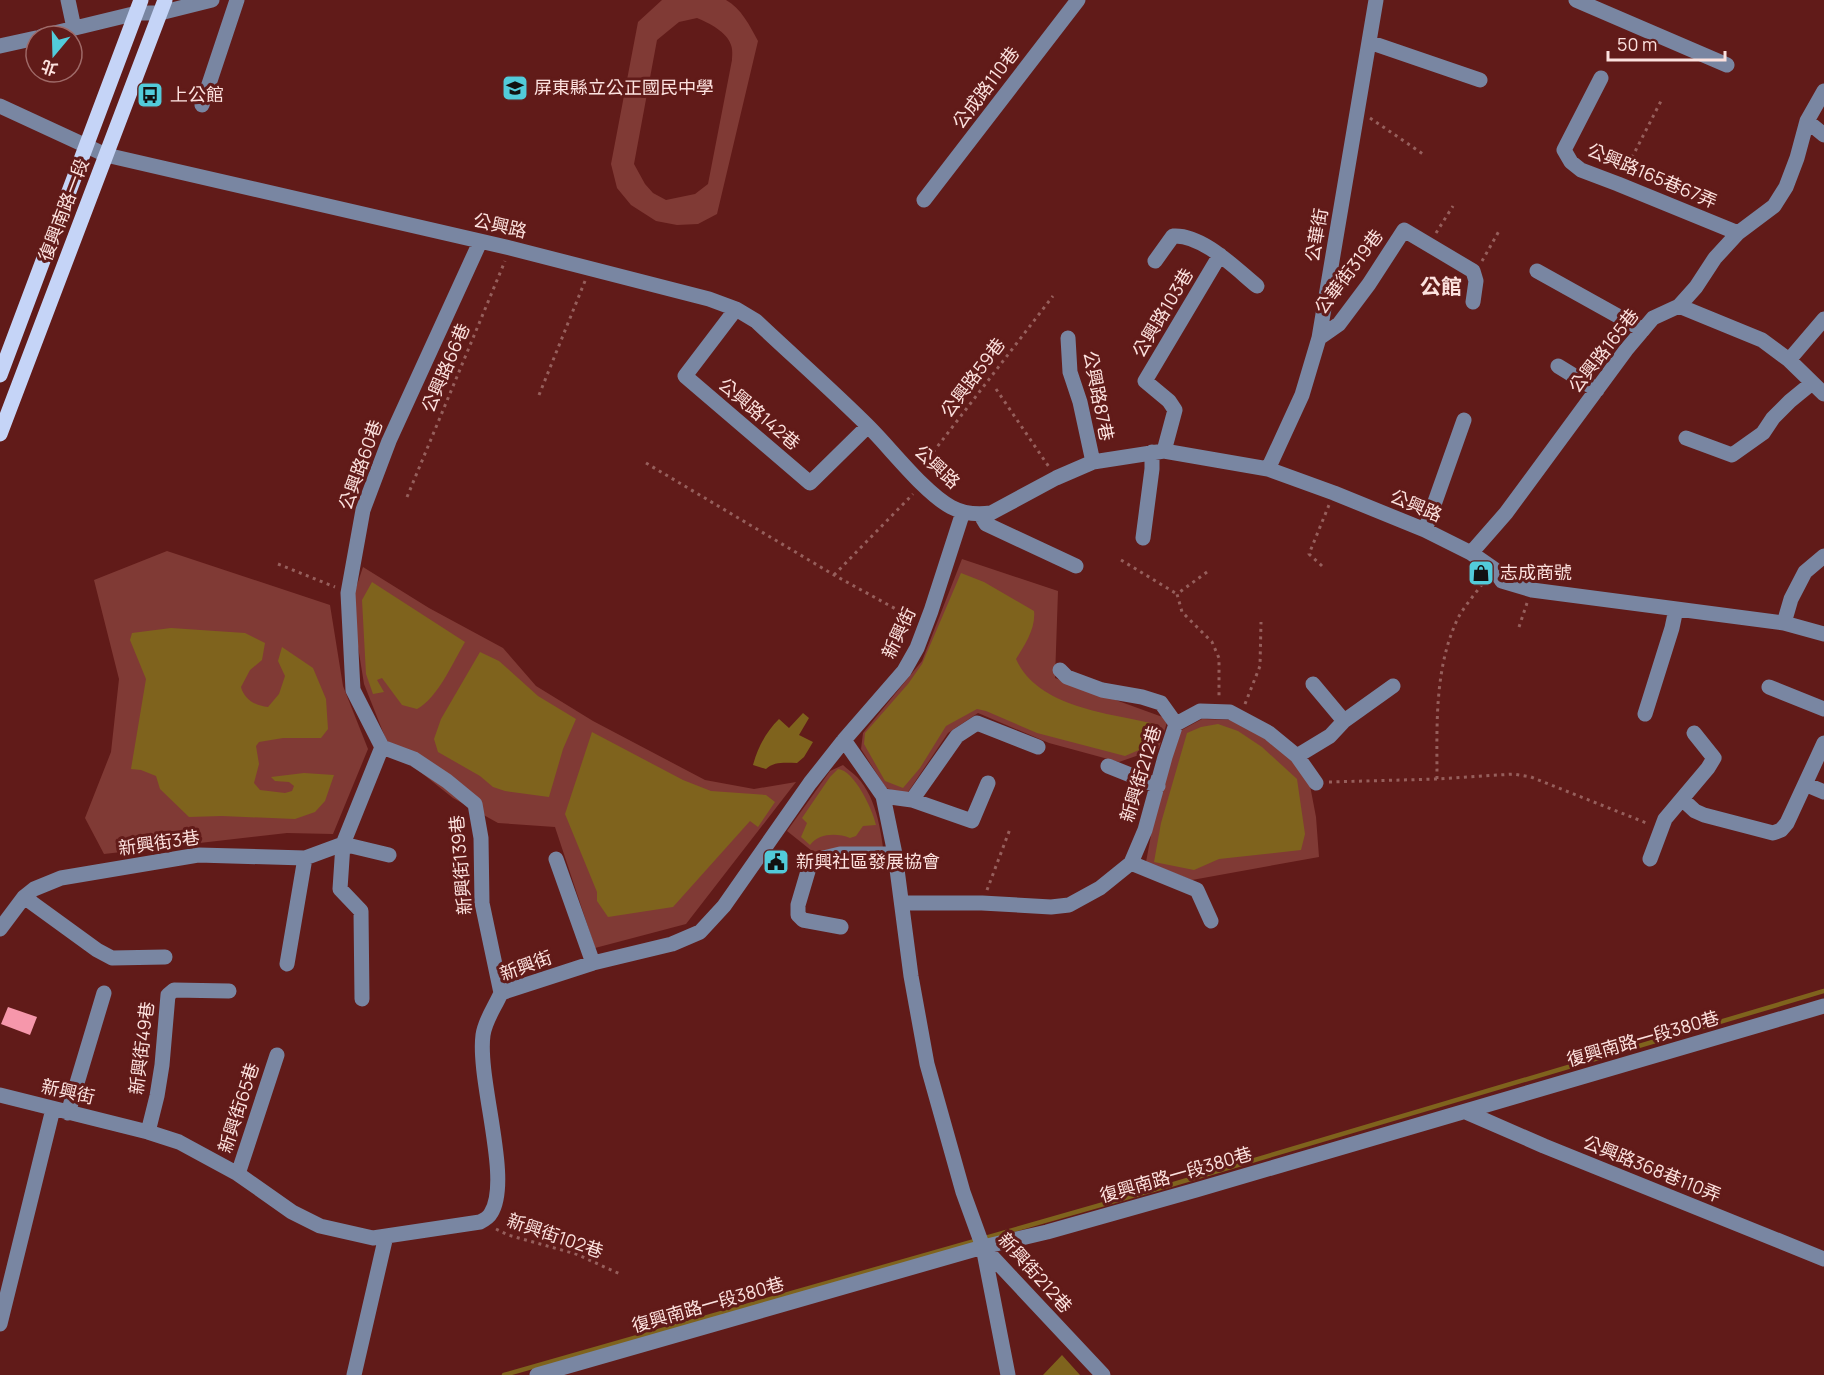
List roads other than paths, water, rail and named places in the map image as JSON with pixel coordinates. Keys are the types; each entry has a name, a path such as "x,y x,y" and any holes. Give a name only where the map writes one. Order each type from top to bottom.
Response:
{"main road":[{"name":"復興南路一段","path":"0,375 139,6"},
{"name":"復興南路一段","path":"0,434 162,7"}],"street":[{"path":"68,0 73,24"},
{"path":"84,25 139,6 162,7 212,0"},
{"path":"202,105 237,0"},
{"name":"公成路110巷","path":"924,200 1078,0"},
{"name":"公華街","path":"1268,469 1302,395 1319,338 1376,0"},
{"path":"1576,0 1726,65"},
{"path":"0,46 24,41"},
{"path":"1369,42 1480,80"},
{"name":"公興路165巷67弄","path":"1602,78 1564,150 1571,162 1581,170 1738,233"},
{"name":"公興路165巷","path":"1471,553 1506,513 1653,318 1679,306 1696,287 1715,258 1738,233 1774,206 1786,188 1807,121 1824,92"},
{"name":"公興路","path":"0,106 106,155 510,248 710,299 736,309 756,321 868,426 919,480 950,506 963,512 991,513 1056,478 1093,462 1158,452 1268,469 1334,492 1425,530 1471,553 1494,569 1502,580 1513,586 1784,623 1824,634"},
{"path":"1807,121 1824,135"},
{"name":"公華街319巷","path":"1319,338 1339,324 1369,284 1404,230 1473,271 1476,281 1473,302"},
{"path":"1155,261 1173,236 1182,235 1220,255 1257,286"},
{"name":"公興路60巷","path":"382,747 353,690 348,593 363,510 389,441 480,242"},
{"name":"公興路103巷","path":"1158,452 1175,410 1169,401 1145,381 1220,255"},
{"path":"1537,271 1643,330"},
{"path":"1679,306 1762,340 1789,360 1824,394"},
{"name":"公興路142巷","path":"736,309 685,376 810,483 868,426"},
{"path":"1789,360 1824,319"},
{"name":"公興路87巷","path":"1068,338 1071,372 1093,462"},
{"path":"1558,366 1597,390"},
{"path":"1686,438 1732,455 1764,433 1782,409 1812,383"},
{"path":"1425,530 1464,420"},
{"path":"1143,538 1152,469 1158,452"},
{"name":"新興街","path":"0,1095 179,1142 238,1174 292,1212 320,1226 373,1238 480,1222 491,1214 497,1181 497,1163 483,1072 483,1035 488,1017 501,993 593,963 672,944 700,932 724,906 810,783 904,671 917,648 926,625 963,512"},
{"path":"980,514 986,524 1076,566"},
{"path":"1784,623 1791,599 1805,572 1824,556"},
{"path":"1645,714 1676,609"},
{"path":"1060,670 1067,676 1102,690 1161,703 1176,724"},
{"path":"1313,684 1344,721"},
{"path":"1298,756 1330,736 1344,721 1393,686"},
{"path":"1769,687 1824,709"},
{"name":"新興街212巷","path":"902,903 982,903 1051,907 1069,905 1100,888 1131,863 1145,830 1176,724 1200,711 1230,712 1269,733 1298,756 1316,783"},
{"path":"912,800 957,736 976,723 1038,747"},
{"path":"1650,859 1665,819 1714,758 1694,733"},
{"name":"新興街212巷","path":"844,740 883,796 895,854 911,976 927,1064 963,1192 983,1247 1103,1375"},
{"path":"1682,799 1695,811 1704,815 1773,832 1781,830 1787,823 1824,743"},
{"path":"362,999 361,911 340,889 343,844 382,747"},
{"name":"新興街139巷","path":"382,747 414,759 447,781 475,804 481,838 482,903 501,993"},
{"path":"1108,766 1158,786"},
{"path":"883,796 912,800 972,821 988,783"},
{"path":"1805,784 1824,792"},
{"path":"343,844 389,855"},
{"name":"新興街3巷","path":"0,929 24,897 34,889 61,878 198,855 305,858 343,844"},
{"path":"841,927 803,920 798,915 798,905 811,861 840,854 895,854"},
{"path":"288,964 305,858"},
{"path":"556,859 593,963"},
{"path":"1131,863 1197,890 1211,921"},
{"path":"24,897 97,950 112,958 165,957"},
{"name":"新興街49巷","path":"148,1132 162,1065 168,995 174,990 229,991"},
{"path":"68,1113 104,993"},
{"name":"復興南路一段380巷","path":"537,1375 983,1247 1093,1219 1824,1006"},
{"name":"新興街65巷","path":"238,1174 277,1055"},
{"path":"0,1324 53,1109"},
{"name":"公興路368巷110弄","path":"1466,1112 1544,1146 1824,1259"},
{"path":"354,1375 386,1236"},
{"path":"983,1247 1008,1375"}],"waterway":[{"path":"504,1375 1167,1186 1824,991"}],"place":[{"name":"屏東縣立公正國民中學","path":"515,88"},
{"name":"上公館","path":"150,95"},
{"name":"志成商號","path":"1481,573"},
{"name":"新興社區發展協會","path":"776,862"}],"district":[{"name":"公館","path":"1441,287"}]}
